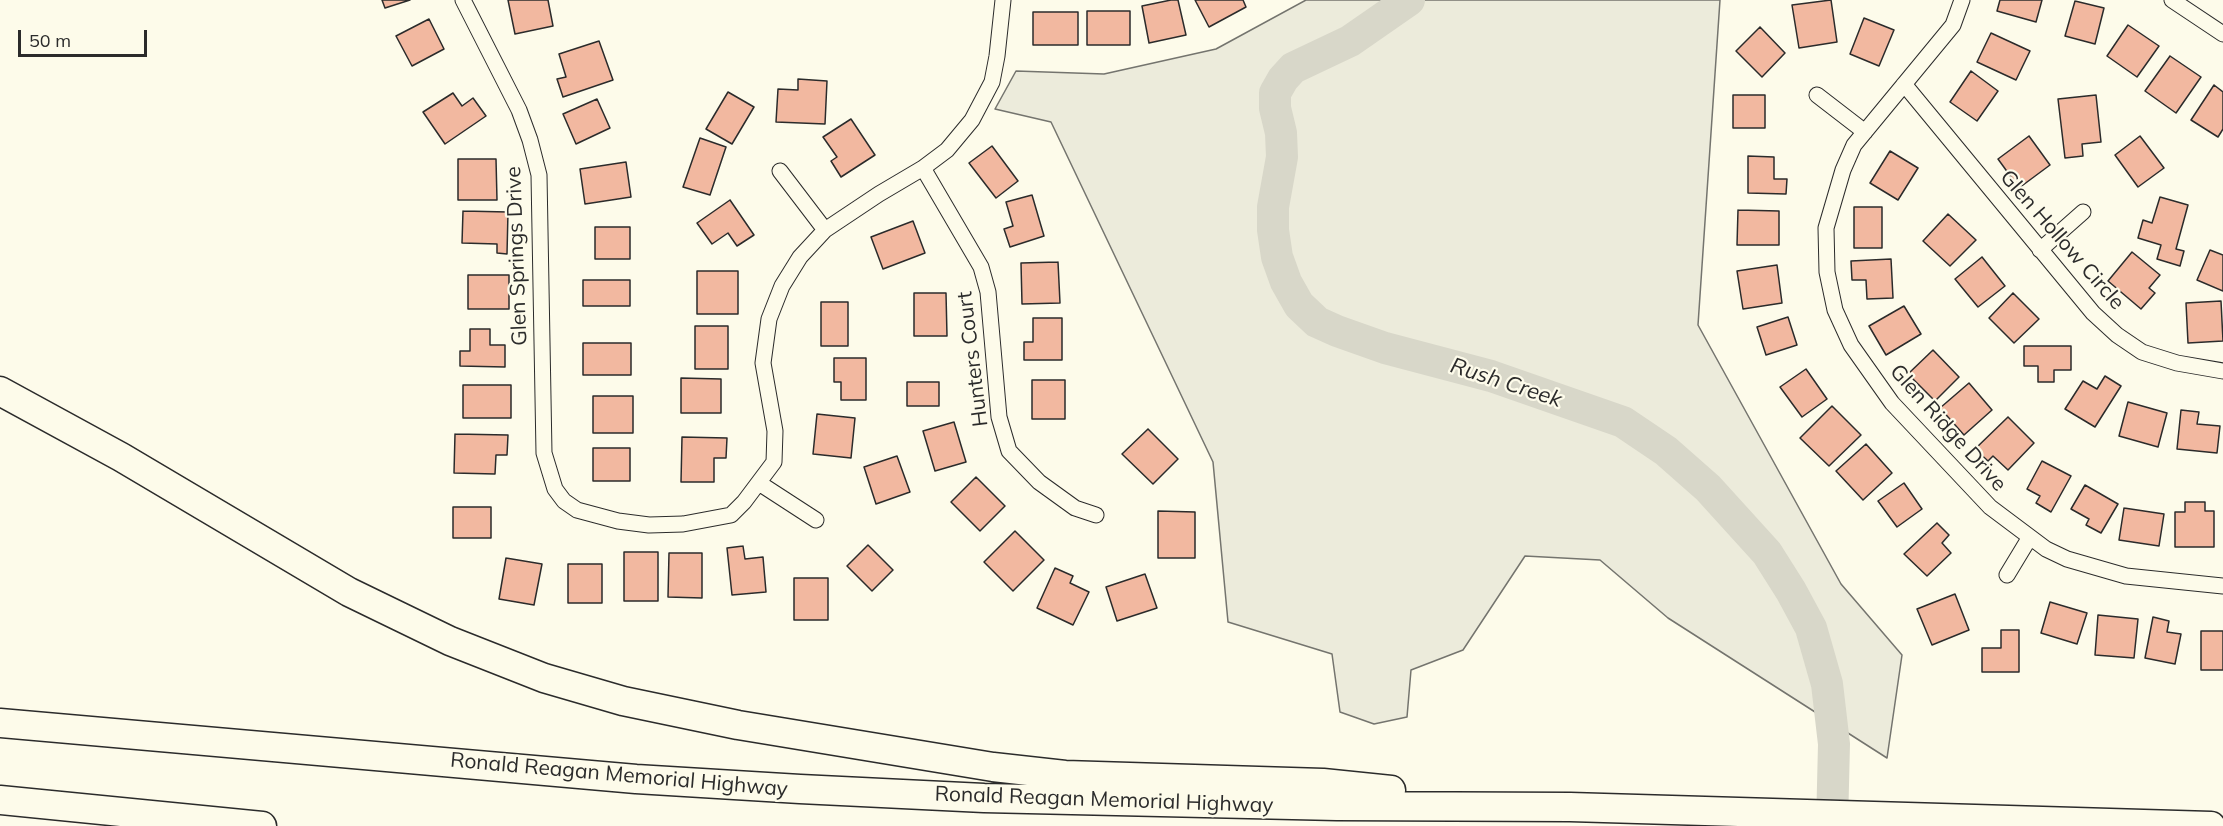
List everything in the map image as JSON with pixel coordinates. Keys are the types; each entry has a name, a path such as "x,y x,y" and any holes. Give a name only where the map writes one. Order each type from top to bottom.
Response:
{"highway":[{"path":"0,391 121,457 349,591 471,649 544,678 624,701 738,725 993,767 1065,775 1323,783 1570,807"},
{"name":"Ronald Reagan Memorial Highway","path":"0,723 636,779 984,798 1278,805 1570,807 2211,826"},
{"path":"0,800 262,826"},
{"path":"1992,819 2223,807"}],"street":[{"name":"Glen Springs Drive","path":"463,0 519,110 539,175 543,453 555,489 564,501 578,510 618,521 649,525 683,524 731,515 759,483"},
{"path":"816,520 759,483 774,462 776,431 763,363 769,319 782,286 800,257 825,230 923,168 947,150 972,120 992,82 1003,0"},
{"name":"Glen Ridge Drive","path":"1962,0 1953,25 1854,145 1843,170 1826,228 1827,272 1835,310 1851,345 1892,403 1990,507 2046,549 2067,559 2126,576 2223,586"},
{"path":"2172,0 2223,34"},
{"name":"Glen Hollow Circle","path":"1904,84 2093,313 2117,335 2142,352 2177,363 2223,371"},
{"path":"1817,94 1865,132"},
{"name":"Hunters Court","path":"923,168 981,267 988,292 999,417 1009,451 1040,482 1075,508 1096,515"},
{"path":"780,171 825,230"},
{"path":"2040,250 2083,212"},
{"path":"2007,575 2030,537"}],"shaded area":[{"path":"1306,0 1720,0 1698,325 1841,584 1902,655 1887,758 1668,618 1600,560 1525,556 1463,650 1411,670 1407,717 1374,724 1340,712 1332,654 1228,622 1213,462 1051,122 995,109 1016,71 1104,74 1216,49"}],"building":[{"path":"382,0 410,0 385,8"},
{"path":"508,0 548,0 553,26 515,34"},
{"path":"1178,0 1186,35 1149,43 1142,6"},
{"path":"1195,0 1243,0 1246,7 1209,27"},
{"path":"1831,0 1837,42 1799,48 1792,5"},
{"path":"2000,0 2042,0 2036,22 1997,11"},
{"path":"2075,1 2104,8 2095,44 2065,36"},
{"path":"1087,11 1130,11 1130,45 1087,45"},
{"path":"1033,12 1078,12 1078,45 1033,45"},
{"path":"1864,18 1894,30 1879,66 1850,54"},
{"path":"429,19 444,49 412,66 396,36"},
{"path":"2128,25 2159,46 2137,77 2107,56"},
{"path":"1760,27 1785,53 1762,77 1736,51"},
{"path":"1991,33 2030,51 2016,80 1977,62"},
{"path":"599,41 613,80 563,97 557,79 566,77 559,54"},
{"path":"2170,56 2201,77 2176,113 2145,91"},
{"path":"1971,71 1998,91 1977,121 1950,102"},
{"path":"798,79 827,81 825,124 776,122 778,89 798,90"},
{"path":"2214,85 2223,92 2223,129 2218,137 2191,120"},
{"path":"728,92 754,107 732,144 706,129"},
{"path":"453,93 462,106 473,98 486,116 445,144 423,112"},
{"path":"1733,95 1765,95 1765,128 1733,128"},
{"path":"2096,95 2101,142 2082,144 2083,156 2065,158 2058,99"},
{"path":"597,99 610,128 576,144 563,114"},
{"path":"851,119 875,155 841,177 831,161 837,157 823,137"},
{"path":"2029,136 2050,165 2019,188 1998,159"},
{"path":"2140,136 2164,168 2138,187 2115,155"},
{"path":"700,138 726,147 710,195 683,187"},
{"path":"992,146 1018,181 996,198 969,163"},
{"path":"1890,151 1918,168 1898,200 1870,183"},
{"path":"1748,156 1774,157 1774,179 1787,179 1786,194 1748,193"},
{"path":"458,159 496,159 497,200 458,200"},
{"path":"626,162 631,197 585,204 580,169"},
{"path":"1032,195 1044,236 1010,247 1004,229 1013,226 1006,202"},
{"path":"2160,197 2188,205 2176,249 2184,251 2180,266 2157,259 2161,245 2138,238 2143,220 2152,223"},
{"path":"730,200 754,235 737,246 728,233 712,244 697,223"},
{"path":"1854,207 1882,207 1882,248 1854,248"},
{"path":"1738,210 1779,211 1779,245 1737,245"},
{"path":"463,211 508,212 507,254 497,253 497,244 462,243"},
{"path":"1948,214 1976,240 1950,266 1923,241"},
{"path":"913,221 925,253 883,269 871,237"},
{"path":"595,227 630,227 630,259 595,259"},
{"path":"2210,250 2223,255 2223,291 2197,280"},
{"path":"2132,252 2160,275 2149,288 2155,293 2141,309 2108,281"},
{"path":"1982,257 2005,286 1978,307 1955,279"},
{"path":"1891,259 1893,298 1867,299 1866,280 1852,280 1851,261"},
{"path":"1058,262 1060,303 1022,304 1021,263"},
{"path":"1777,265 1782,303 1743,309 1737,271"},
{"path":"697,271 738,271 738,314 697,314"},
{"path":"468,275 509,275 509,309 468,309"},
{"path":"583,280 630,280 630,306 583,306"},
{"path":"914,293 946,293 947,336 914,336"},
{"path":"2013,293 2039,319 2014,343 1989,318"},
{"path":"2221,301 2223,341 2188,343 2186,303"},
{"path":"821,302 848,302 848,346 821,346"},
{"path":"1904,306 1921,334 1886,355 1869,326"},
{"path":"1788,317 1797,345 1766,355 1757,327"},
{"path":"1033,318 1062,318 1062,360 1024,360 1024,342 1033,342"},
{"path":"695,326 728,326 728,369 695,369"},
{"path":"470,329 490,329 490,345 505,345 505,367 460,366 460,351 470,351"},
{"path":"583,343 631,343 631,375 583,375"},
{"path":"2024,346 2071,346 2071,370 2054,370 2054,382 2038,382 2038,366 2024,366"},
{"path":"1933,350 1959,377 1935,401 1908,374"},
{"path":"834,358 866,358 866,400 841,400 841,382 834,382"},
{"path":"1806,369 1827,399 1802,417 1780,387"},
{"path":"2105,376 2121,386 2095,427 2065,409 2083,381 2097,389"},
{"path":"681,378 721,379 721,413 681,413"},
{"path":"1032,380 1065,380 1065,419 1032,419"},
{"path":"907,382 939,382 939,406 907,406"},
{"path":"1969,383 1992,410 1964,435 1940,408"},
{"path":"463,385 511,385 511,418 463,418"},
{"path":"593,396 633,396 633,433 593,433"},
{"path":"2128,402 2167,413 2158,447 2119,436"},
{"path":"1832,406 1861,435 1829,466 1800,438"},
{"path":"2181,410 2199,412 2197,424 2220,426 2217,453 2177,449"},
{"path":"817,414 855,418 851,458 813,454"},
{"path":"2008,417 2034,443 2008,470 1993,456 1988,461 1975,449"},
{"path":"954,422 966,462 935,471 923,431"},
{"path":"1148,429 1178,459 1153,484 1122,454"},
{"path":"455,434 508,435 507,455 496,455 495,474 454,473"},
{"path":"682,437 727,438 726,458 714,458 714,482 681,482"},
{"path":"1866,444 1892,473 1863,500 1836,471"},
{"path":"593,448 630,448 630,481 593,481"},
{"path":"897,456 910,492 876,504 864,467"},
{"path":"2042,461 2071,476 2051,512 2036,503 2040,496 2027,489"},
{"path":"976,477 1005,506 980,531 951,502"},
{"path":"1904,483 1922,509 1897,527 1878,501"},
{"path":"2085,485 2118,504 2101,533 2086,525 2089,519 2071,509"},
{"path":"2185,502 2205,502 2205,511 2214,511 2214,547 2175,547 2175,512 2185,512"},
{"path":"453,507 491,507 491,538 453,538"},
{"path":"2124,508 2164,514 2159,546 2119,540"},
{"path":"1158,511 1195,512 1195,558 1158,558"},
{"path":"1937,523 1949,535 1942,543 1951,553 1927,576 1904,554"},
{"path":"1015,531 1044,560 1013,591 984,562"},
{"path":"868,545 893,570 872,591 847,566"},
{"path":"743,546 745,559 763,557 766,592 732,595 727,548"},
{"path":"624,552 658,552 658,601 624,601"},
{"path":"669,553 702,553 702,598 668,597"},
{"path":"506,558 542,564 534,605 499,599"},
{"path":"568,564 602,564 602,603 568,603"},
{"path":"1055,568 1073,576 1070,583 1089,592 1073,625 1037,608"},
{"path":"1145,574 1157,608 1117,621 1106,587"},
{"path":"794,578 828,578 828,620 794,620"},
{"path":"1955,594 1969,630 1932,645 1917,609"},
{"path":"2050,602 2087,613 2077,644 2041,633"},
{"path":"2098,615 2138,619 2134,658 2095,655"},
{"path":"2153,617 2169,621 2167,632 2181,634 2175,664 2145,658"},
{"path":"2001,630 2019,630 2019,672 1982,672 1982,648 2001,648"},
{"path":"2201,631 2223,631 2223,670 2201,670"}],"waterway":[{"name":"Rush Creek","path":"1409,0 1350,41 1293,68 1275,93 1282,157 1273,207 1273,230 1277,257 1286,282 1299,305 1317,322 1385,348 1491,376 1623,422 1666,451 1708,488 1767,553 1811,628 1827,684 1834,744 1832,826"}]}
